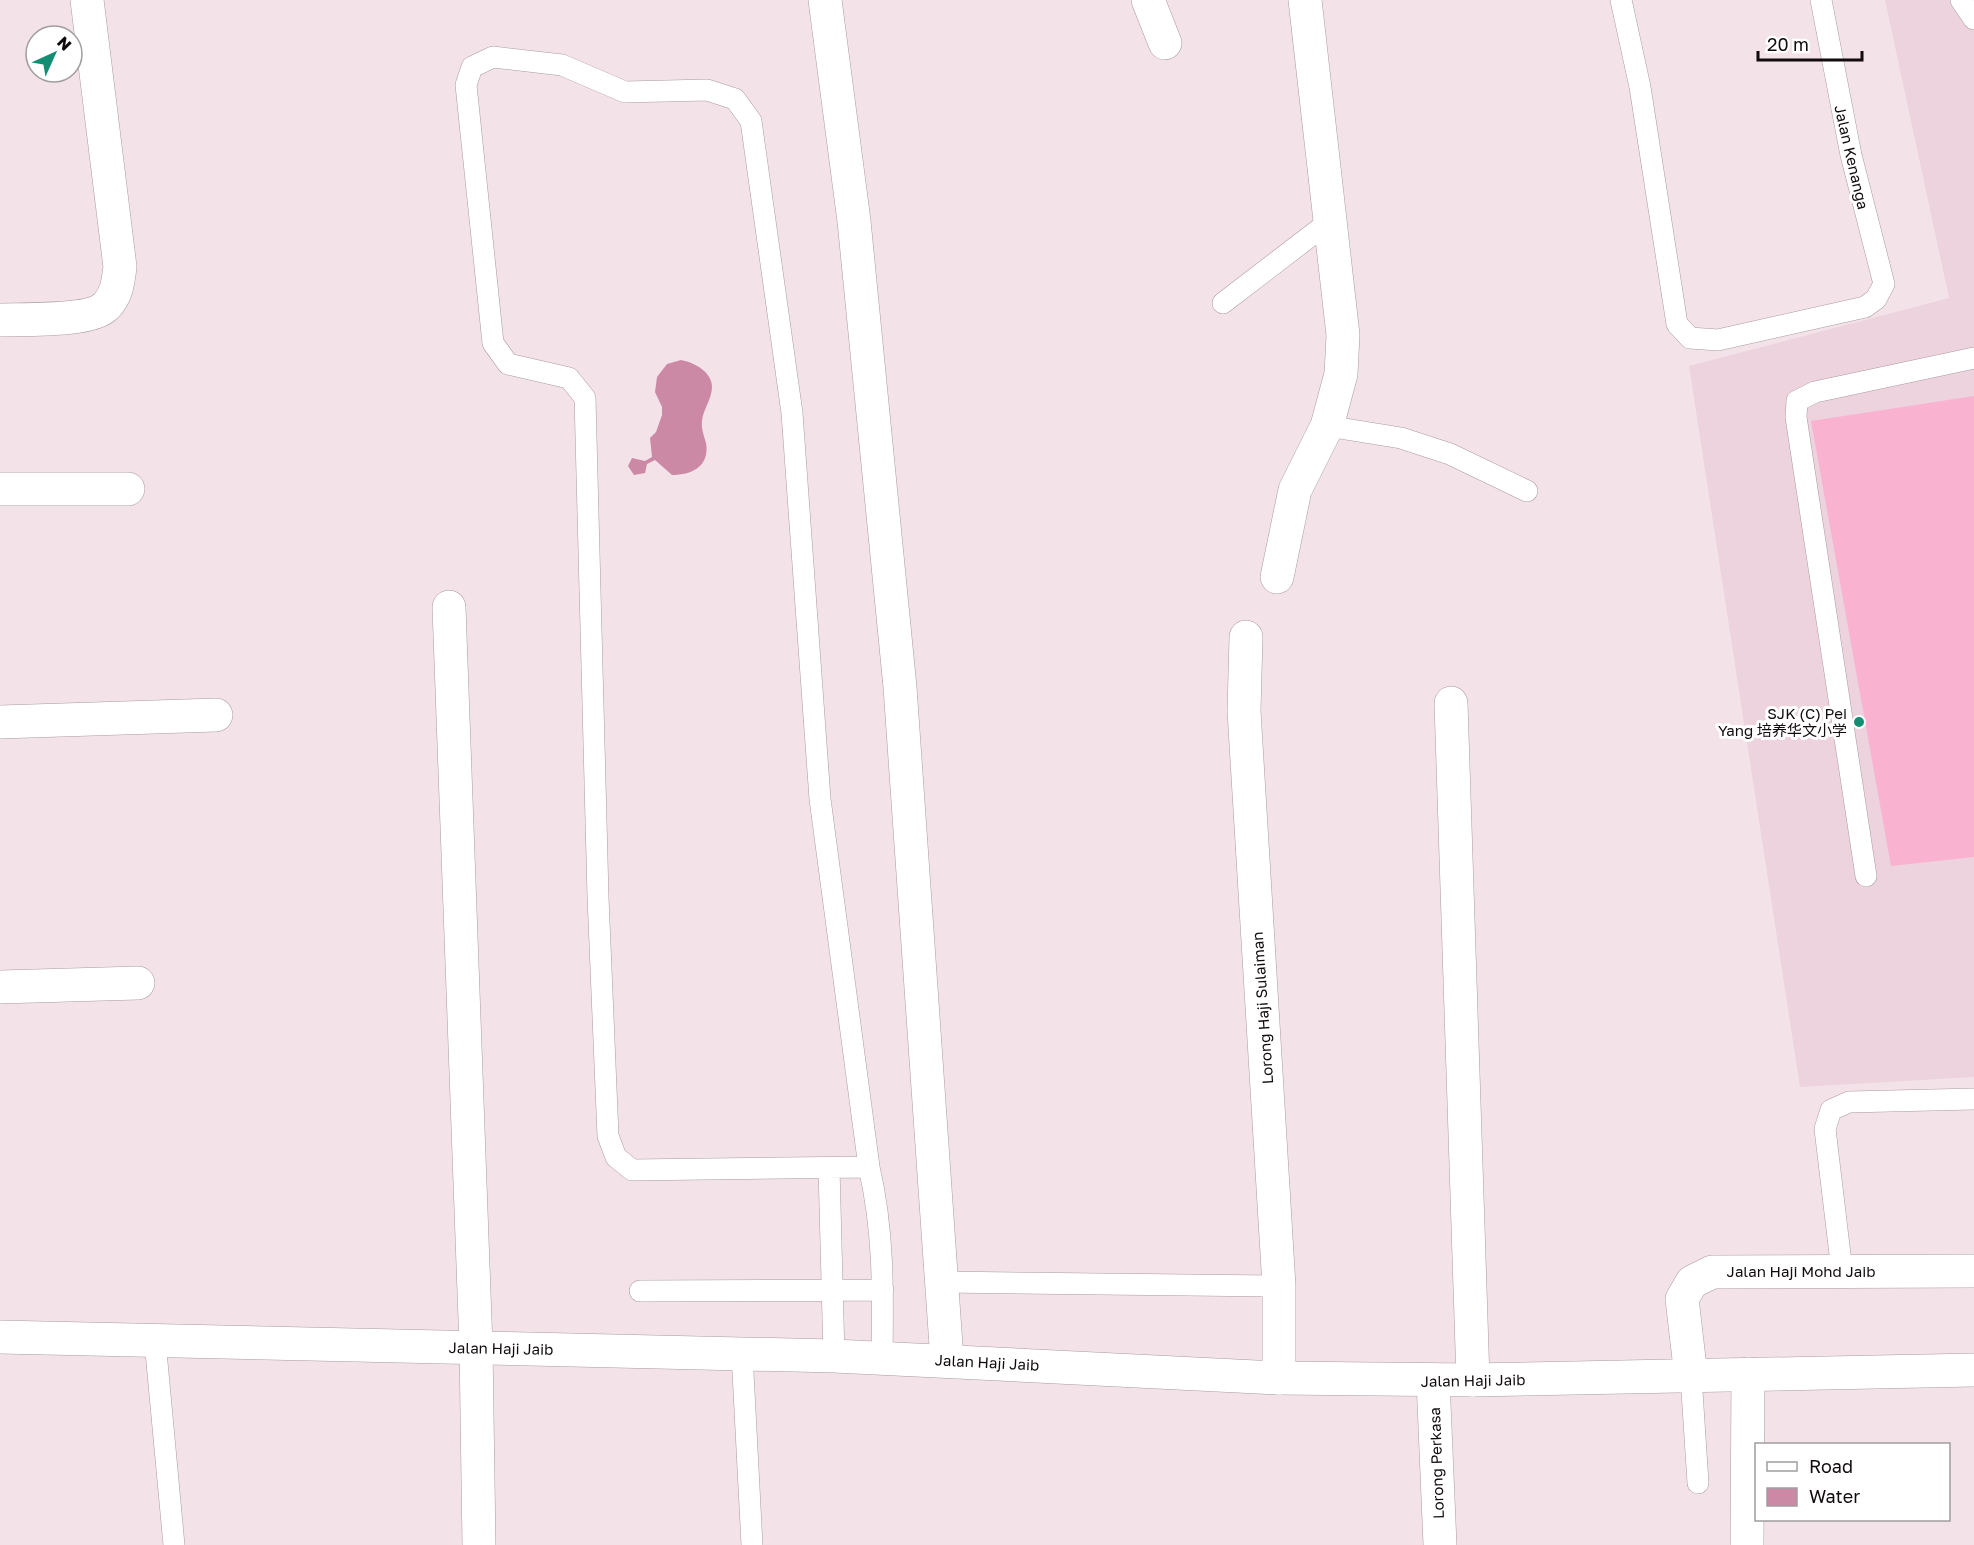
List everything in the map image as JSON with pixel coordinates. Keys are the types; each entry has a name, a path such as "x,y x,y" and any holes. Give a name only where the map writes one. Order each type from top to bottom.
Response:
{"street":[{"path":"0,321 88,315 105,308 116,292 120,267 87,0"},
{"path":"825,0 854,221 900,687 947,1360"},
{"path":"1148,0 1165,44"},
{"path":"1277,577 1294,490 1327,426 1341,374 1343,335 1305,0"},
{"path":"0,489 128,489"},
{"path":"448,607 476,1347 479,1545"},
{"name":"Lorong Haji Sulaiman","path":"1246,637 1244,711 1279,1286 1279,1378"},
{"path":"1451,703 1473,1380"},
{"path":"0,722 216,715"},
{"path":"0,987 138,983"},
{"name":"Jalan Haji Mohd Jaib","path":"1691,1376 1682,1299 1692,1282 1712,1272 1974,1271"},
{"name":"Jalan Haji Jaib","path":"0,1337 742,1353 947,1360 1279,1378 1473,1380 1974,1370"},
{"path":"1747,1545 1748,1374"},
{"name":"Lorong Perkasa","path":"1433,1380 1440,1545"}],"lane":[{"name":"Jalan Kenanga","path":"1621,0 1640,87 1677,324 1690,338 1718,340 1865,307 1876,299 1884,284 1851,155 1821,0"},
{"path":"1961,0 1974,19"},
{"path":"869,1167 632,1170 616,1156 608,1137 598,897 585,398 569,378 508,364 493,343 466,85 472,67 493,57 561,65 625,92 707,90 735,99 750,121 792,413 820,799 869,1167 878,1206 883,1290 882,1358"},
{"path":"1222,303 1330,221"},
{"path":"1866,876 1796,417 1797,401 1815,392 1974,358"},
{"path":"1327,426 1401,438 1450,454 1527,491"},
{"path":"1842,1271 1826,1129 1831,1110 1849,1102 1974,1099"},
{"path":"829,1168 834,1356"},
{"path":"941,1282 1279,1286"},
{"path":"640,1291 883,1290"},
{"path":"156,1341 174,1545"},
{"path":"742,1353 752,1545"},
{"path":"1691,1376 1698,1483"}],"shaded area":[{"name":"SJK (C) Pei Yang 培养华文小学","path":"1885,0 1974,0 1974,1077 1800,1087 1689,366 1949,298"},
{"path":"1974,396 1974,857 1891,866 1811,421"}],"water":[{"path":"681,360 699,367 711,381 711,394 702,421 706,443 705,458 698,468 686,473 672,475 655,460 647,464 645,473 634,475 628,466 632,458 645,461 652,457 650,438 656,432 662,415 662,407 655,392 657,377 667,364"}],"place":[{"name":"SJK (C) Pei Yang 培养华文小学","path":"1859,722"}]}
